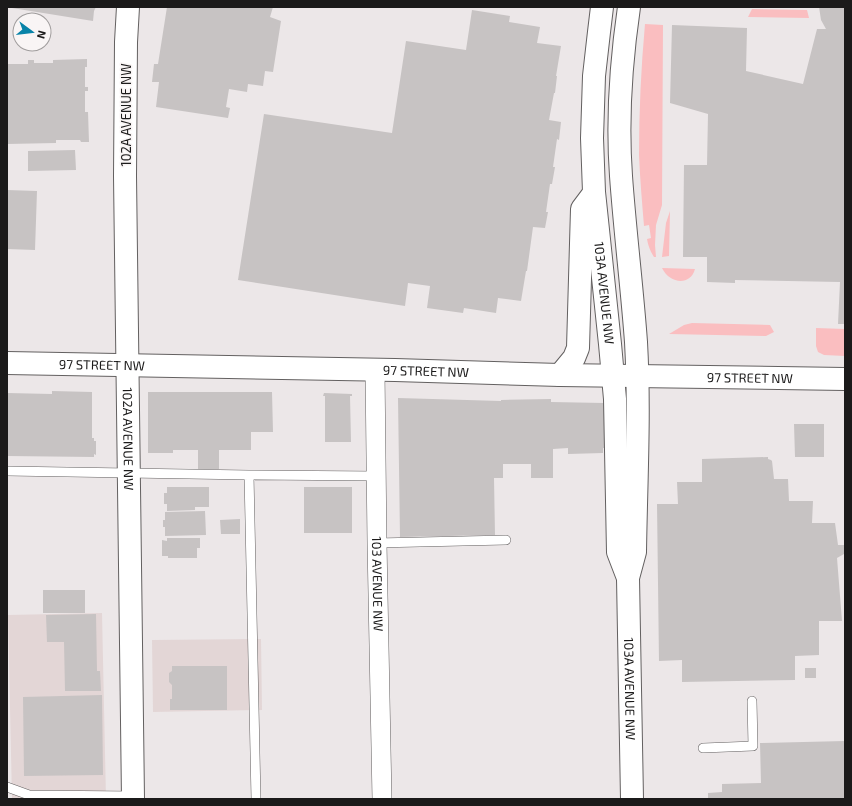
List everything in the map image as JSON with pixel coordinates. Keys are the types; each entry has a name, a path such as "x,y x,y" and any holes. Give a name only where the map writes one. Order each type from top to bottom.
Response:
{"main road":[{"name":"102A AVENUE NW","path":"128,7 126,42 125,143 133,798"},
{"name":"103A AVENUE NW","path":"602,7 594,76 592,138 594,192 615,399 618,552 628,578"},
{"name":"103A AVENUE NW","path":"629,7 623,62 620,132 621,176 638,376 635,552 628,578 632,799"},
{"path":"560,375 574,358 578,348 582,209 594,192"},
{"name":"97 STREET NW","path":"7,362 560,375 845,379"}],"street":[{"name":"103 AVENUE NW","path":"375,370 382,799"}],"lane":[{"path":"7,471 376,476"},
{"path":"249,475 256,799"},
{"path":"377,543 506,540"},
{"path":"703,748 753,746 752,701"},
{"path":"7,787 29,795 133,798"}],"shaded area":[{"path":"752,9 807,10 809,18 748,17"},
{"path":"645,24 663,25 662,205 656,225 656,257 654,257 651,252 647,241 647,239 651,238 649,225 644,226 639,164 641,73"},
{"path":"670,211 669,256 662,257 666,223"},
{"path":"662,268 695,269 689,279 679,281 669,277"},
{"path":"692,323 770,325 774,332 766,336 669,334 684,325"},
{"path":"816,328 845,329 845,356 824,355 818,352 816,346"},
{"path":"102,613 106,799 12,799 8,615"},
{"path":"261,639 262,710 153,712 152,640"}],"building":[{"path":"96,7 93,21 52,14 52,12 37,12 12,8"},
{"path":"167,7 273,7 270,17 281,21 273,72 265,71 263,86 248,84 247,92 229,89 226,107 230,108 228,118 156,107 159,82 152,82 154,64 158,64"},
{"path":"819,7 845,7 845,324 838,324 840,282 735,280 735,283 707,282 707,257 683,257 684,165 707,165 708,114 670,103 672,25 747,28 746,71 803,84 817,29 826,29 821,20"},
{"path":"472,10 510,16 509,22 540,27 537,43 561,46 555,93 549,120 561,122 559,140 557,139 552,184 550,184 546,212 548,212 545,228 533,227 521,301 498,298 496,313 464,308 463,313 427,308 430,286 408,283 405,306 238,280 264,114 392,133 406,41 466,50"},
{"path":"87,59 87,67 85,67 85,87 88,87 88,91 85,91 85,112 88,112 89,142 81,142 80,140 56,140 56,143 7,144 7,64 28,64 28,60 34,60 34,63 53,63 53,60"},
{"path":"75,150 76,170 28,171 28,151"},
{"path":"7,190 37,191 35,250 7,249"},
{"path":"52,391 92,392 92,438 96,441 96,455 94,454 94,457 7,456 7,393 52,394"},
{"path":"148,392 272,392 273,432 251,432 251,450 219,450 219,469 198,469 198,450 173,450 173,453 148,453"},
{"path":"324,393 352,394 352,396 350,396 351,442 325,442"},
{"path":"398,398 501,401 551,399 551,402 604,403 605,448 603,448 603,453 568,454 568,448 553,449 553,478 531,478 531,464 503,464 503,478 494,478 495,535 400,537"},
{"path":"794,424 824,424 824,457 795,457"},
{"path":"768,457 768,459 772,461 774,479 788,479 789,501 813,501 812,523 835,523 838,545 845,545 845,555 844,554 837,558 842,621 819,621 819,655 795,656 795,680 682,682 682,660 659,661 657,504 678,504 677,482 702,482 702,459"},
{"path":"167,487 209,487 209,507 195,507 195,510 167,511 167,504 164,504 164,493 167,493"},
{"path":"304,487 352,487 352,533 304,533"},
{"path":"205,511 206,535 165,536 163,520 165,520 165,512"},
{"path":"240,519 240,534 221,534 220,520"},
{"path":"167,538 200,538 200,548 197,548 197,558 168,558 168,556 162,556 162,540 167,541"},
{"path":"43,590 85,590 85,613 43,613"},
{"path":"96,614 97,671 100,671 101,691 65,691 64,642 47,642 46,615"},
{"path":"172,666 227,666 227,710 170,710 172,685 169,682 169,673 172,671"},
{"path":"805,668 816,668 816,678 805,678"},
{"path":"102,695 103,775 24,776 23,697"},
{"path":"845,741 845,799 708,799 708,793 722,792 722,784 761,783 760,743"}]}
